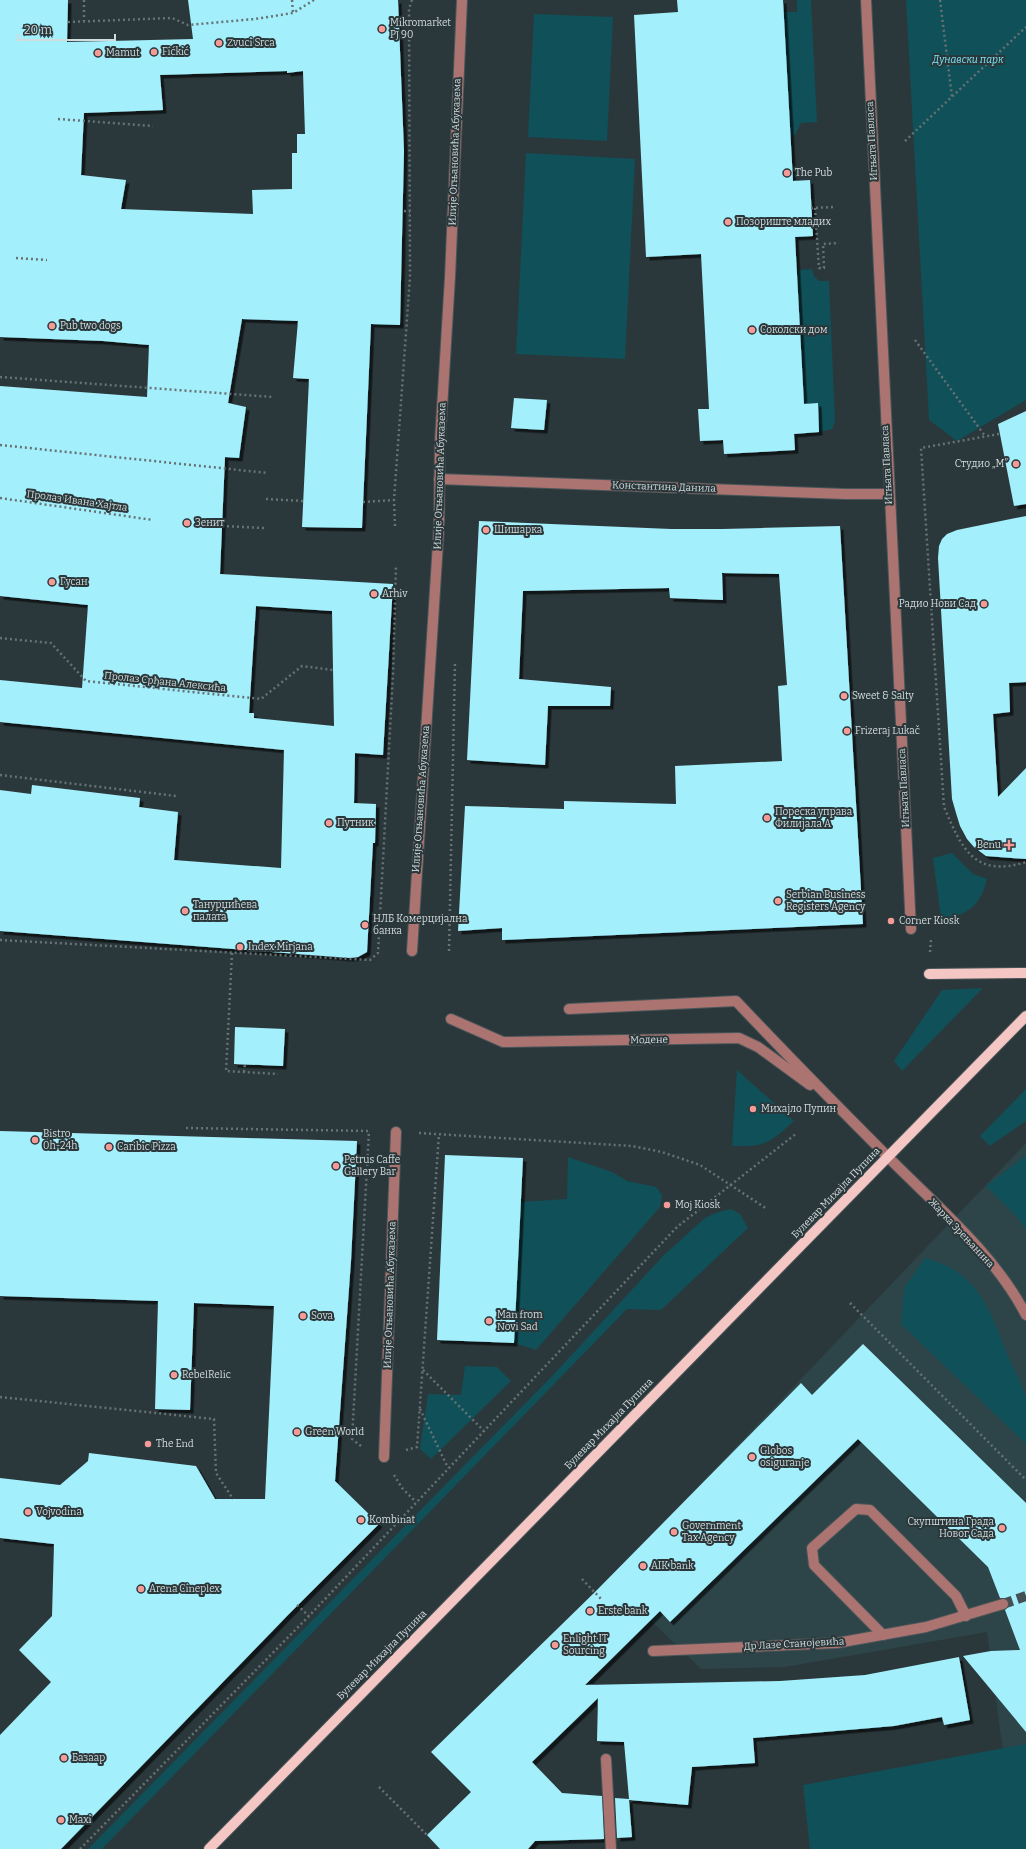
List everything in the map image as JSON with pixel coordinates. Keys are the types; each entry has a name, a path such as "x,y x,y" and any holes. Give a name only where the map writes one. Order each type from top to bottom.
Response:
{"main road":[{"path":"929,974 1026,974"},
{"name":"Булевар Михајла Пупина","path":"209,1849 1026,1016"}],"street":[{"name":"Илије Огњановића Абуказема","path":"412,951 439,527 440,442 450,277 462,0"},
{"name":"Игњата Павласа","path":"866,0 888,494 911,929"},
{"name":"Константина Данила","path":"439,479 845,494 888,494"},
{"name":"Модене","path":"569,1009 736,1001 832,1102 888,1157"},
{"name":"Модене","path":"451,1019 503,1042 739,1038 758,1048 832,1102"},
{"name":"Илије Огњановића Абуказема","path":"384,1457 396,1132"},
{"name":"Жарка Зрењанина","path":"888,1157 982,1252 1016,1295 1026,1315"},
{"path":"883,1635 814,1565 812,1548 856,1509 870,1510 956,1596 966,1616"},
{"name":"Др Лазе Станојевића","path":"653,1651 837,1643 926,1627 1003,1604"},
{"path":"606,1759 611,1849"}],"path":[{"path":"84,0 84,21"},
{"path":"292,0 293,13"},
{"path":"68,22 172,18 188,25 256,19 293,13 314,0"},
{"path":"395,526 394,500 410,277 409,9 412,0"},
{"path":"940,0 952,98"},
{"path":"905,141 1026,27"},
{"path":"58,119 154,126"},
{"path":"811,208 836,206"},
{"path":"815,208 819,268 824,268 823,244 839,243"},
{"path":"404,212 410,212"},
{"path":"16,258 48,260"},
{"path":"915,340 985,436"},
{"path":"0,377 273,397"},
{"path":"999,434 921,448 944,807 958,840 973,858 984,865 1009,867 1026,862"},
{"path":"0,445 268,473"},
{"name":"Пролаз Ивана Хајтла","path":"0,498 152,520"},
{"path":"266,499 303,501"},
{"path":"363,502 394,500"},
{"path":"222,526 264,528"},
{"path":"0,940 370,960 378,952 393,674 396,565"},
{"name":"Пролаз Срђана Алексића","path":"0,638 51,643 86,682 262,700 302,666 333,670"},
{"path":"448,951 455,655"},
{"path":"388,673 393,674"},
{"path":"0,775 176,796"},
{"path":"930,953 932,934"},
{"path":"232,953 226,1072 278,1074"},
{"path":"244,1072 245,1064"},
{"path":"186,1128 396,1132 632,1146 662,1152 700,1165 768,1209"},
{"path":"369,1132 352,1438 366,1451 384,1457 417,1447 439,1134"},
{"path":"80,1849 309,1616 677,1226 797,1133"},
{"path":"850,1303 1026,1480"},
{"path":"422,1369 484,1431"},
{"path":"0,1397 214,1419 216,1474 233,1499"},
{"path":"420,1409 448,1468"},
{"path":"402,1488 416,1502"},
{"path":"582,1579 602,1600"},
{"path":"297,1605 309,1616"},
{"path":"379,1787 427,1835"}],"shaded area":[{"path":"1026,1143 1026,1765 1006,1774 987,1632 785,1667 701,1669 609,1580"}],"green space":[{"path":"797,0 811,0 817,122 801,123 795,135 790,137 784,12 797,12"},
{"name":"Дунавски парк","path":"906,0 1026,0 1026,400 957,441 929,420"},
{"path":"534,14 613,17 607,141 528,137"},
{"path":"526,153 635,159 625,359 516,354"},
{"path":"812,269 814,276 819,281 829,281 835,421 832,429 819,432 818,403 804,404 797,270"},
{"path":"952,853 973,874 987,879 981,896 972,908 958,915 941,918 933,858"},
{"path":"983,988 902,1071 894,1061 942,990"},
{"path":"737,1070 794,1121 773,1139 767,1142 753,1146 732,1146"},
{"path":"1026,1089 1026,1121 990,1146 980,1136"},
{"path":"1026,1155 1026,1230 1019,1219 986,1186"},
{"path":"568,1157 612,1172 627,1181 656,1187 662,1195 660,1207 536,1350 514,1343 520,1202 567,1199"},
{"path":"731,1209 740,1214 748,1228 661,1310 627,1309 102,1849 88,1849 555,1373 664,1255 705,1218 715,1213"},
{"path":"925,1258 943,1264 958,1272 980,1295 988,1308 1026,1398 1026,1444 901,1324 904,1288"},
{"path":"465,1366 497,1367 511,1381 431,1459 420,1449 428,1394 461,1395"},
{"path":"1026,1744 1026,1849 810,1849 803,1785"}],"building":[{"path":"0,0 68,0 67,42 193,39 188,0 398,0 404,151 400,325 371,324 362,528 302,527 309,379 293,378 298,321 242,319 228,403 246,407 239,458 225,457 220,574 393,584 383,755 355,753 354,803 376,804 375,843 373,843 367,952 358,957 350,958 0,931 0,790 31,794 32,785 140,798 139,807 178,812 174,860 281,868 284,750 0,722 0,680 82,688 88,605 0,596 0,386 147,397 149,345 103,341 0,337","holes":["287,71 287,73 303,71 305,134 297,134 297,153 292,153 292,189 252,190 253,214 121,209 126,180 81,175 84,113 163,110 160,75","256,606 332,611 334,726 254,718 254,713 249,713"]},
{"name":"Позориште младих","path":"677,0 783,0 793,181 810,180 813,236 795,237 804,404 818,403 819,432 794,434 795,450 724,454 723,440 700,441 698,409 709,409 701,254 646,257 634,15 678,12"},
{"path":"514,398 547,400 544,430 511,428"},
{"name":"Студио „М”","path":"1026,411 1026,504 1014,506 998,424"},
{"path":"1026,516 1026,682 1009,683 1010,712 993,714 998,797 1026,768 1026,859 986,856 974,847 967,839 960,826 956,813 952,799 938,558 939,546 942,539 947,534 957,530"},
{"path":"479,521 671,529 840,526 863,924 502,940 502,928 458,931 465,806 564,809 564,801 676,804 675,766 782,761 778,686 787,685 779,574 722,573 723,600 670,598 669,588 523,591 519,679 611,687 610,706 548,706 545,765 467,760"},
{"path":"235,1027 285,1029 283,1066 234,1064"},
{"path":"0,1131 357,1141 351,1261 335,1481 379,1524 287,1616 61,1849 0,1849 0,1735 51,1682 19,1650 52,1616 54,1544 0,1538 0,1478 60,1485 88,1461 89,1453 196,1466 215,1499 265,1499 274,1306 194,1303 190,1410 155,1409 158,1301 0,1296"},
{"path":"445,1155 523,1158 514,1343 437,1340"},
{"path":"863,1344 1026,1503 1026,1732 963,1656 991,1651 1020,1650 1005,1610 1009,1606 1009,1602 1005,1598 1000,1598 988,1567 858,1439 670,1622 660,1611 585,1685 780,1681 865,1675 959,1657 970,1720 944,1725 942,1717 894,1726 753,1738 755,1763 692,1767 688,1805 629,1800 632,1837 617,1838 615,1798 629,1799 624,1742 597,1741 598,1698 532,1762 562,1793 602,1796 604,1839 535,1841 528,1849 440,1849 427,1835 471,1792 431,1752 595,1592 801,1383 812,1395"}],"tunnel":[{"path":"1003,1604 1026,1596"}],"place":[{"name":"Mikromarket PJ 90","path":"382,29"},
{"name":"Zvuci Srca","path":"219,43"},
{"name":"Fićkić","path":"154,52"},
{"name":"Mamut","path":"98,53"},
{"name":"The Pub","path":"787,173"},
{"name":"Позориште младих","path":"728,222"},
{"name":"Pub two dogs","path":"52,326"},
{"name":"Соколски дом","path":"752,330"},
{"name":"Студио „М”","path":"1016,464"},
{"name":"Зенит","path":"187,523"},
{"name":"Шишарка","path":"486,530"},
{"name":"Гусан","path":"52,582"},
{"name":"Arhiv","path":"374,594"},
{"name":"Радио Нови Сад","path":"984,604"},
{"name":"Sweet & Salty","path":"844,696"},
{"name":"Frizeraj Lukač","path":"847,731"},
{"name":"Пореска управа Филијала А","path":"767,818"},
{"name":"Путник","path":"329,823"},
{"name":"Benu","path":"1009,845"},
{"name":"Serbian Business Registers Agency","path":"778,901"},
{"name":"Танурџићева палата","path":"185,911"},
{"name":"Corner Kiosk","path":"891,921"},
{"name":"НЛБ Комерцијална банка","path":"365,925"},
{"name":"Index Mirjana","path":"240,947"},
{"name":"Михајло Пупин","path":"753,1109"},
{"name":"Bistro 0h-24h","path":"35,1140"},
{"name":"Caribic Pizza","path":"109,1147"},
{"name":"Petrus Caffe Gallery Bar","path":"336,1166"},
{"name":"Moj Kiosk","path":"667,1205"},
{"name":"Sova","path":"303,1316"},
{"name":"Man from Novi Sad","path":"489,1321"},
{"name":"RebelRelic","path":"174,1375"},
{"name":"Green World","path":"297,1432"},
{"name":"The End","path":"148,1444"},
{"name":"Globos osiguranje","path":"752,1457"},
{"name":"Vojvodina","path":"28,1512"},
{"name":"Kombinat","path":"361,1520"},
{"name":"Скупштина Града Новог Сада","path":"1002,1528"},
{"name":"Government Tax Agency","path":"674,1532"},
{"name":"AIK bank","path":"643,1566"},
{"name":"Arena Cineplex","path":"141,1589"},
{"name":"Erste bank","path":"590,1611"},
{"name":"Enlight IT Sourcing","path":"555,1645"},
{"name":"Базаар","path":"64,1758"},
{"name":"Maxi","path":"61,1820"}]}
